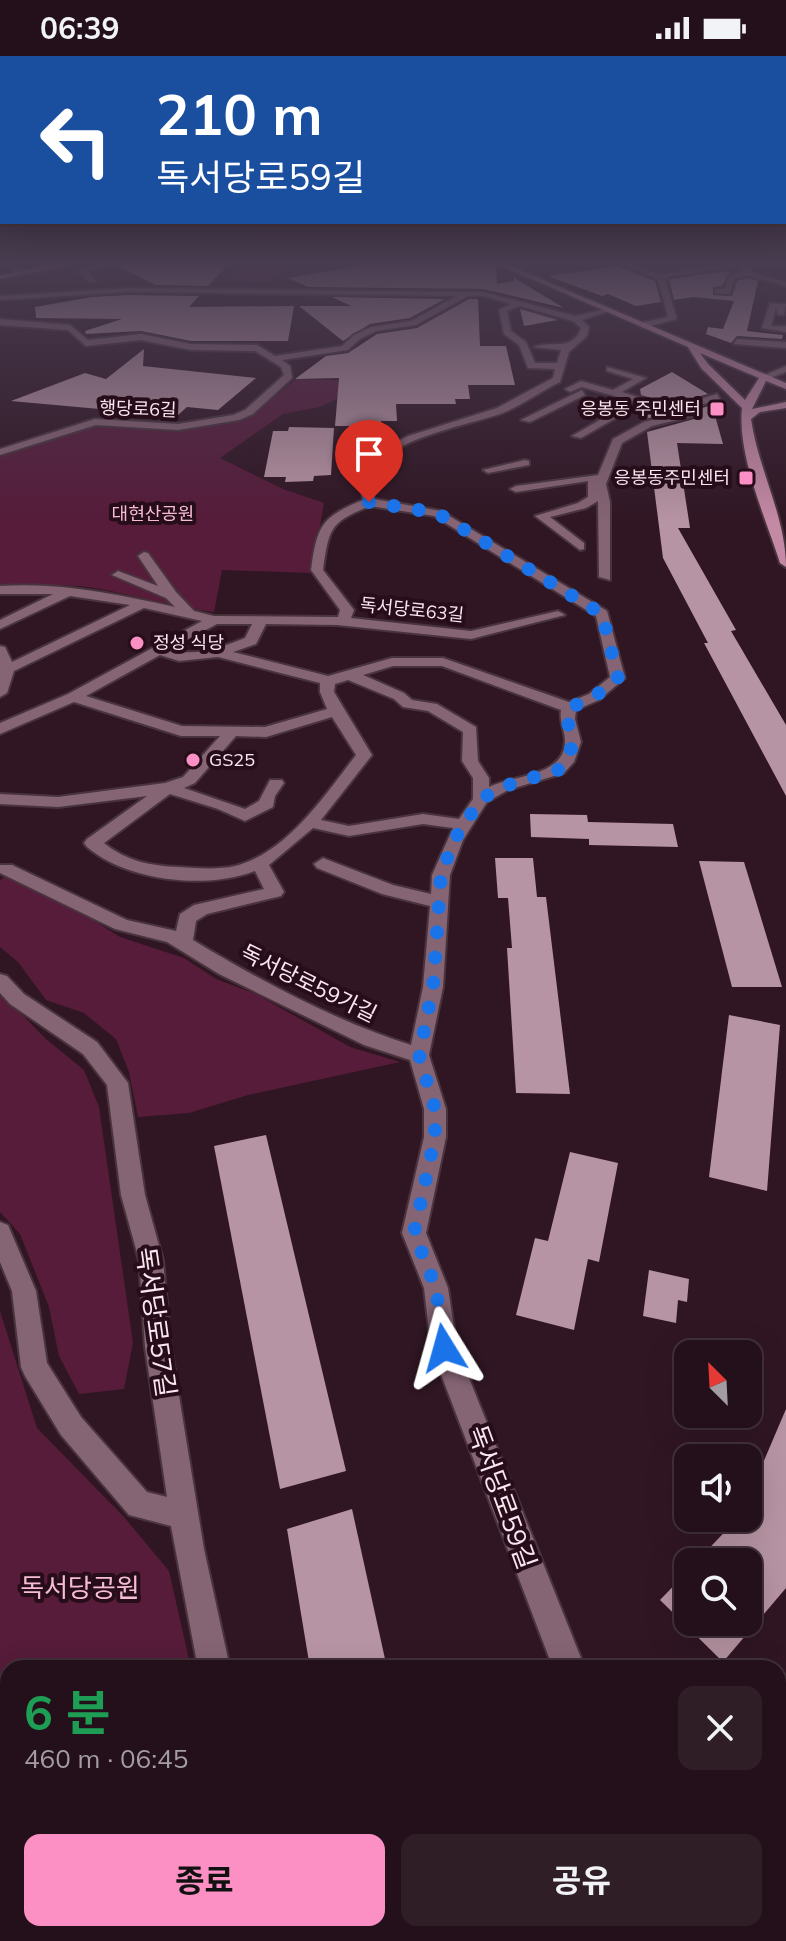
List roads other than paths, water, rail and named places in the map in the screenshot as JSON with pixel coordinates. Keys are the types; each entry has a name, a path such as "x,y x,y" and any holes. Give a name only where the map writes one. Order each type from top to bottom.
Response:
{"main road":[{"path":"693,348 704,366 746,413 752,456 786,563"},
{"path":"694,348 786,386"},
{"path":"746,413 763,378"},
{"path":"746,413 786,405"}],"street":[{"path":"255,348 276,358 345,348"},
{"path":"524,348 526,366 562,366"},
{"path":"369,502 364,492 369,470 387,450 432,429 501,410 557,380 565,351 569,348"},
{"name":"행당로6길","path":"0,452 95,422 178,427 235,418 249,412 289,376 276,358"},
{"path":"610,369 641,378 614,393"},
{"path":"763,378 786,369"},
{"path":"526,420 582,393 570,389 581,384 665,407"},
{"path":"605,577 604,502 600,484 617,441 648,424 689,414 697,403 716,396 690,396"},
{"path":"580,546 541,516 582,506 594,498 594,477 602,446 677,402"},
{"path":"564,447 587,440 577,436 628,408"},
{"path":"356,442 387,450"},
{"path":"488,470 525,463"},
{"path":"509,466 535,485"},
{"path":"516,489 594,477"},
{"path":"218,653 328,681 392,662 443,662 569,708 594,697 618,678 602,614 437,513 369,502 333,516 322,533 317,570 347,610 343,622"},
{"path":"144,556 171,595 190,615"},
{"path":"118,575 171,595"},
{"name":"독서당로63길","path":"0,590 71,591 214,620 343,622 471,635 558,615"},
{"path":"0,625 71,591"},
{"path":"8,669 140,605"},
{"path":"0,729 73,697 214,620"},
{"path":"158,650 179,657 218,653 251,641 261,621"},
{"path":"443,662 471,635"},
{"path":"0,650 8,669 0,693"},
{"path":"347,674 399,696 408,704 432,707 471,730 470,761 481,778 481,799 502,787 558,770 568,759 573,742 567,719 569,708"},
{"path":"168,788 93,843 109,858 162,873 238,871 259,863 293,841 364,755 336,711 327,692 328,681"},
{"path":"73,697 181,731 266,732 336,711"},
{"path":"0,799 58,802 168,788 189,780 231,733"},
{"path":"168,788 224,805 245,816 267,803 267,796 276,783"},
{"name":"독서당로59길","path":"481,799 454,840 441,875 433,987 419,1055 435,1109 435,1137 414,1233 436,1288 444,1348 566,1660"},
{"path":"309,822 349,831 423,819 465,825"},
{"path":"183,944 187,918 201,909 275,892 259,863"},
{"path":"323,864 388,890 438,902"},
{"name":"독서당로59가길","path":"6,869 122,925 173,937 309,1012 371,1040 419,1055"},
{"name":"독서당로57길","path":"0,981 17,999 90,1048 117,1083 133,1195 151,1260 158,1347 184,1515 212,1660"},
{"path":"0,1232 24,1291 34,1367 71,1426 139,1505 184,1515"}],"place":[{"name":"응봉동 주민센터","path":"717,409"},
{"name":"응봉동주민센터","path":"746,478"},
{"name":"정성 식당","path":"137,643"},
{"name":"GS25","path":"193,760"}],"park label":[{"name":"대현산공원","path":"153,514"},
{"name":"독서당공원","path":"80,1588"}]}
